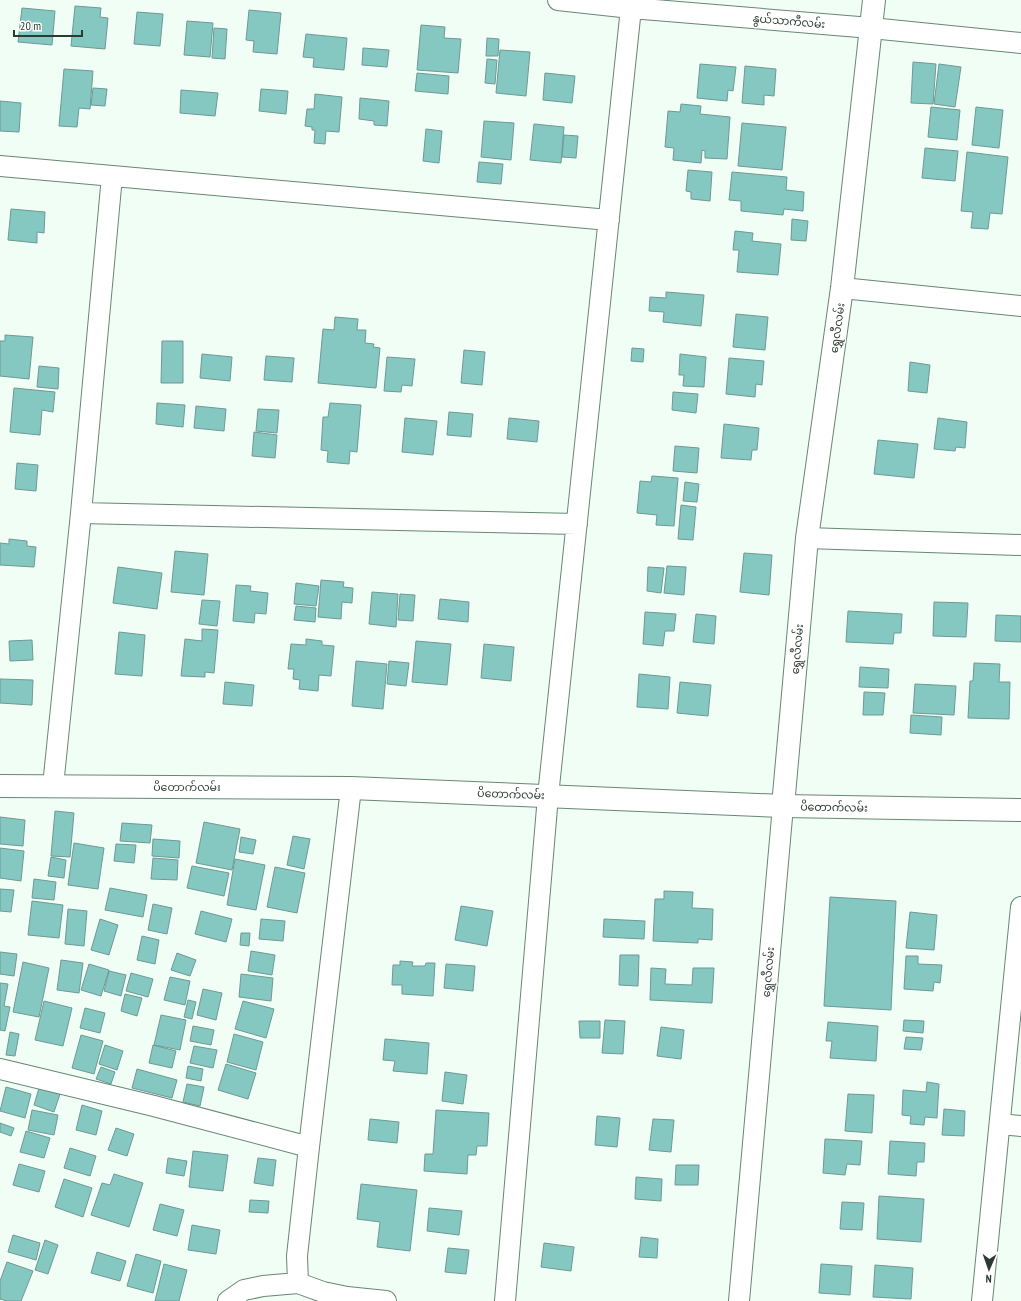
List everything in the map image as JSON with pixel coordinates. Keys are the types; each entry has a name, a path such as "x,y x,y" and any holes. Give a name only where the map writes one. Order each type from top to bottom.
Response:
{"street":[{"name":"နွယ်သာကီလမ်း","path":"558,0 631,8 871,28 1021,43"},
{"name":"ရွှေလီလမ်း","path":"739,1301 807,538 842,288 874,0"},
{"path":"505,1301 548,796 631,8"},
{"path":"0,166 609,220"},
{"path":"53,786 81,513 112,176"},
{"path":"842,288 1021,306"},
{"path":"81,513 577,524"},
{"path":"807,538 1021,545"},
{"name":"ပိတောက်လမ်း","path":"0,786 351,788 782,806 1021,810"},
{"path":"298,1283 297,1256 351,788"},
{"path":"982,1301 1021,907"},
{"path":"0,1068 154,1106 309,1147"},
{"path":"1000,1124 1021,1126"},
{"path":"228,1301 244,1290 263,1286 298,1283 323,1292 347,1297 386,1301"}],"building":[{"path":"75,6 101,8 100,17 108,18 105,49 71,46"},
{"path":"22,8 55,11 52,45 18,42"},
{"path":"249,10 281,13 277,54 253,52 254,41 246,40"},
{"path":"137,12 163,14 160,46 134,44"},
{"path":"187,21 213,23 210,57 184,55"},
{"path":"421,25 445,27 444,38 461,39 458,73 417,70"},
{"path":"214,28 227,29 225,59 212,58"},
{"path":"306,34 347,38 344,70 313,67 314,58 303,57"},
{"path":"487,38 499,39 498,56 486,56"},
{"path":"363,48 389,50 387,67 362,65"},
{"path":"500,50 530,52 526,96 496,93"},
{"path":"487,59 497,60 495,84 485,83"},
{"path":"913,62 936,64 933,104 911,103"},
{"path":"700,64 736,67 733,91 728,90 727,101 697,98"},
{"path":"939,64 961,67 955,107 934,104"},
{"path":"745,66 776,69 774,96 764,95 764,105 742,103"},
{"path":"64,69 93,71 90,109 79,108 77,127 59,126"},
{"path":"417,73 449,76 448,94 415,91"},
{"path":"545,73 575,76 572,103 543,100"},
{"path":"93,88 107,89 105,106 91,105"},
{"path":"261,89 288,91 286,114 259,111"},
{"path":"181,90 218,93 215,116 180,113"},
{"path":"315,94 342,97 339,132 326,131 325,144 314,143 315,130 312,130 312,127 305,126 307,109 314,109"},
{"path":"360,98 389,101 387,126 374,125 374,121 359,119"},
{"path":"0,101 21,103 19,132 0,131"},
{"path":"681,104 701,106 700,114 730,117 727,159 705,158 705,151 702,150 701,163 673,160 674,148 665,147 668,111 680,112"},
{"path":"931,107 960,110 957,140 928,137"},
{"path":"976,107 1003,110 999,148 972,145"},
{"path":"484,121 514,123 511,160 481,157"},
{"path":"742,123 786,127 782,170 738,166"},
{"path":"534,124 564,127 561,163 530,160"},
{"path":"426,129 442,131 439,163 423,161"},
{"path":"564,135 578,136 576,158 562,157"},
{"path":"925,148 958,151 955,181 922,178"},
{"path":"967,152 1008,157 1002,214 990,213 988,229 971,228 973,212 961,211"},
{"path":"479,162 503,164 501,184 477,182"},
{"path":"688,170 712,172 710,201 691,199 691,192 686,191"},
{"path":"732,172 787,177 786,190 804,192 803,211 784,209 783,215 741,211 741,201 729,200"},
{"path":"11,209 45,212 44,233 37,232 37,243 8,240"},
{"path":"792,219 808,221 806,241 791,240"},
{"path":"735,231 753,233 752,241 781,244 778,275 737,272 739,250 733,250"},
{"path":"666,292 704,295 701,326 663,322 664,312 649,311 650,297 666,298"},
{"path":"736,314 768,317 765,350 733,347"},
{"path":"335,317 358,319 357,330 366,330 365,343 374,344 373,347 380,348 376,388 318,383 323,329 334,330"},
{"path":"5,335 33,337 29,379 0,376 0,341 5,341"},
{"path":"162,341 183,341 183,383 161,383"},
{"path":"632,348 644,349 643,362 631,361"},
{"path":"464,350 485,352 482,385 461,383"},
{"path":"202,354 232,357 230,381 200,378"},
{"path":"680,354 706,357 704,387 683,386 684,375 679,375"},
{"path":"266,356 294,358 292,382 264,380"},
{"path":"387,357 415,359 412,386 402,385 401,392 384,391"},
{"path":"729,358 764,361 762,385 756,384 755,397 726,394"},
{"path":"910,362 930,365 927,393 908,391"},
{"path":"39,366 59,368 58,389 37,387"},
{"path":"14,388 55,392 53,412 42,410 40,435 10,432"},
{"path":"673,392 698,394 696,413 672,410"},
{"path":"157,403 185,405 183,427 156,424"},
{"path":"330,403 361,405 357,452 350,451 349,464 327,462 328,451 321,450 323,417 328,417"},
{"path":"196,406 226,409 224,431 194,428"},
{"path":"258,409 279,410 277,433 256,431"},
{"path":"449,412 473,414 471,437 447,435"},
{"path":"405,418 437,421 433,455 402,452"},
{"path":"509,418 539,421 537,442 507,439"},
{"path":"938,418 967,422 965,448 956,447 955,451 934,449"},
{"path":"724,424 759,428 757,450 752,450 751,460 721,458"},
{"path":"254,432 277,435 275,458 252,456"},
{"path":"878,440 918,444 914,478 874,474"},
{"path":"675,446 699,448 697,473 673,471"},
{"path":"17,463 38,465 36,491 15,489"},
{"path":"652,476 678,478 674,526 656,525 657,515 637,513 640,481 651,482"},
{"path":"685,482 699,484 697,502 683,501"},
{"path":"681,505 696,507 693,540 678,539"},
{"path":"9,539 27,541 27,546 36,547 34,567 0,565 0,543 9,544"},
{"path":"175,551 208,554 204,595 171,592"},
{"path":"744,553 772,555 769,595 740,592"},
{"path":"667,566 686,567 684,595 664,593"},
{"path":"118,567 162,573 157,609 113,603"},
{"path":"648,567 664,568 661,593 647,591"},
{"path":"321,580 344,582 343,587 353,588 352,603 342,602 341,619 318,617"},
{"path":"296,583 319,586 316,606 294,604"},
{"path":"236,585 251,586 250,591 268,593 266,614 255,613 254,623 233,621"},
{"path":"372,592 398,594 396,627 369,624"},
{"path":"400,594 415,595 413,621 398,620"},
{"path":"440,599 469,602 468,622 438,619"},
{"path":"202,600 220,601 217,626 199,624"},
{"path":"934,602 968,603 966,637 933,636"},
{"path":"296,606 316,608 315,622 294,620"},
{"path":"848,611 902,614 901,633 894,633 893,644 846,642"},
{"path":"645,612 676,614 674,631 665,631 663,646 643,644"},
{"path":"696,614 716,616 714,644 693,642"},
{"path":"996,615 1021,616 1021,642 995,641"},
{"path":"202,629 218,630 214,673 205,672 205,677 181,676 185,639 202,641"},
{"path":"119,632 145,635 142,676 115,674"},
{"path":"306,639 322,641 322,645 334,646 331,676 319,675 318,691 299,689 300,680 293,679 294,669 288,669 291,644 306,645"},
{"path":"32,640 33,660 10,661 9,641"},
{"path":"416,641 451,644 447,685 412,682"},
{"path":"484,644 514,647 511,681 481,678"},
{"path":"356,661 387,664 383,709 352,706"},
{"path":"389,661 409,663 406,686 387,684"},
{"path":"974,663 1000,664 999,682 1010,682 1009,719 968,718 970,681 973,681"},
{"path":"860,667 889,669 888,688 859,687"},
{"path":"639,674 670,677 668,709 637,707"},
{"path":"0,679 33,680 32,705 0,703"},
{"path":"225,682 254,685 252,706 223,704"},
{"path":"680,682 711,685 708,716 677,713"},
{"path":"915,684 956,686 954,715 913,713"},
{"path":"864,692 885,693 883,715 863,715"},
{"path":"911,715 942,717 941,735 910,733"},
{"path":"55,811 74,813 70,857 51,856"},
{"path":"0,817 25,820 23,846 0,844"},
{"path":"204,822 240,829 232,870 196,863"},
{"path":"122,823 152,825 150,843 120,841"},
{"path":"293,836 310,839 304,869 287,865"},
{"path":"241,837 256,840 253,854 239,852"},
{"path":"153,839 180,841 179,858 152,856"},
{"path":"74,843 104,848 98,889 68,885"},
{"path":"116,844 136,845 134,863 114,861"},
{"path":"0,848 24,851 21,881 0,878"},
{"path":"51,857 66,860 64,878 48,876"},
{"path":"153,858 178,860 177,880 151,879"},
{"path":"235,859 265,865 256,910 227,905"},
{"path":"192,866 229,873 224,896 187,888"},
{"path":"275,867 305,873 297,913 267,907"},
{"path":"34,879 56,882 54,900 32,898"},
{"path":"110,888 147,895 143,917 105,910"},
{"path":"0,889 14,890 11,912 0,911"},
{"path":"664,891 693,892 692,908 713,909 712,940 698,939 698,943 653,941 655,899 664,899"},
{"path":"830,897 896,901 891,1010 824,1006"},
{"path":"32,901 63,905 59,938 28,935"},
{"path":"153,904 172,908 167,934 148,930"},
{"path":"461,906 493,911 487,946 455,940"},
{"path":"68,909 87,911 84,946 65,944"},
{"path":"201,911 232,919 226,942 195,934"},
{"path":"910,912 937,915 934,950 906,948"},
{"path":"100,919 118,925 109,955 91,950"},
{"path":"261,919 285,921 283,941 259,939"},
{"path":"604,919 645,921 644,939 603,937"},
{"path":"241,933 250,933 249,946 240,945"},
{"path":"142,936 159,940 155,964 137,960"},
{"path":"251,951 275,955 272,975 248,971"},
{"path":"0,952 17,954 14,976 0,974"},
{"path":"177,953 196,960 190,976 171,970"},
{"path":"620,955 639,955 638,986 619,985"},
{"path":"906,956 918,956 918,964 942,965 940,983 934,982 933,991 904,989"},
{"path":"61,960 83,963 79,993 57,990"},
{"path":"400,961 413,962 412,966 425,966 426,963 435,963 433,996 402,994 402,985 392,985 393,965 400,965"},
{"path":"23,962 49,968 39,1017 13,1012"},
{"path":"89,964 109,970 101,996 81,990"},
{"path":"446,964 475,966 473,991 444,988"},
{"path":"651,968 666,969 665,984 692,985 693,968 714,968 712,1003 650,1000"},
{"path":"109,971 126,975 121,996 104,991"},
{"path":"131,973 153,979 148,997 126,991"},
{"path":"241,974 273,978 271,1001 239,997"},
{"path":"170,977 190,981 185,1005 164,1000"},
{"path":"0,983 8,984 4,1006 10,1007 5,1031 0,1030"},
{"path":"203,989 222,993 216,1020 197,1015"},
{"path":"125,994 142,998 137,1016 121,1011"},
{"path":"188,1000 196,1002 192,1019 184,1017"},
{"path":"44,1001 72,1008 63,1046 35,1040"},
{"path":"243,1001 274,1009 266,1038 235,1029"},
{"path":"85,1008 105,1013 100,1033 80,1028"},
{"path":"161,1015 186,1020 180,1050 154,1045"},
{"path":"605,1020 625,1021 623,1054 602,1053"},
{"path":"904,1020 924,1021 923,1033 903,1031"},
{"path":"579,1021 600,1021 600,1038 580,1038"},
{"path":"828,1022 878,1026 876,1061 830,1058 832,1041 826,1041"},
{"path":"193,1026 214,1030 211,1045 190,1041"},
{"path":"661,1027 684,1030 681,1059 657,1056"},
{"path":"10,1032 19,1034 15,1056 6,1055"},
{"path":"234,1034 263,1042 256,1070 227,1062"},
{"path":"81,1035 103,1041 94,1074 72,1068"},
{"path":"906,1037 923,1038 921,1050 904,1049"},
{"path":"385,1039 429,1043 427,1074 393,1071 395,1061 383,1060"},
{"path":"105,1045 123,1051 117,1070 99,1064"},
{"path":"153,1045 176,1051 172,1068 149,1063"},
{"path":"194,1046 217,1050 213,1068 190,1063"},
{"path":"226,1064 256,1073 248,1099 218,1090"},
{"path":"188,1066 203,1069 201,1081 186,1078"},
{"path":"101,1067 115,1072 111,1084 96,1079"},
{"path":"137,1069 177,1080 172,1098 132,1088"},
{"path":"445,1072 467,1075 463,1104 442,1101"},
{"path":"927,1082 939,1084 937,1118 925,1117 924,1125 910,1124 911,1116 902,1115 903,1090 926,1092"},
{"path":"187,1084 204,1087 200,1106 183,1102"},
{"path":"6,1087 31,1094 25,1118 0,1111"},
{"path":"39,1088 60,1094 54,1112 34,1105"},
{"path":"848,1094 874,1095 872,1133 845,1131"},
{"path":"82,1105 102,1111 96,1135 76,1130"},
{"path":"944,1109 965,1111 964,1136 942,1135"},
{"path":"32,1110 58,1115 54,1135 28,1130"},
{"path":"436,1110 489,1113 487,1146 477,1146 476,1155 468,1155 467,1174 424,1171 425,1154 433,1154"},
{"path":"597,1116 620,1118 617,1147 595,1145"},
{"path":"370,1119 399,1122 397,1143 368,1140"},
{"path":"653,1119 674,1120 671,1152 649,1150"},
{"path":"0,1123 14,1128 11,1136 0,1132"},
{"path":"116,1128 134,1134 127,1156 108,1150"},
{"path":"26,1131 50,1138 44,1158 20,1152"},
{"path":"825,1139 862,1141 860,1165 847,1164 845,1175 823,1173"},
{"path":"890,1141 925,1143 924,1162 917,1162 916,1176 888,1174"},
{"path":"70,1148 96,1156 90,1176 64,1168"},
{"path":"193,1151 228,1155 223,1191 189,1187"},
{"path":"168,1158 187,1161 184,1176 166,1173"},
{"path":"258,1158 276,1160 273,1186 254,1183"},
{"path":"19,1164 45,1171 39,1192 13,1185"},
{"path":"676,1165 699,1165 698,1185 675,1185"},
{"path":"114,1174 143,1183 129,1227 91,1215 102,1183 110,1185"},
{"path":"636,1177 662,1179 661,1201 635,1199"},
{"path":"64,1179 92,1188 83,1217 55,1207"},
{"path":"361,1184 417,1190 410,1251 377,1247 380,1222 357,1219"},
{"path":"879,1196 924,1199 921,1242 877,1239"},
{"path":"250,1200 269,1201 268,1213 249,1212"},
{"path":"842,1202 864,1203 862,1230 840,1229"},
{"path":"160,1204 184,1210 177,1236 153,1230"},
{"path":"429,1208 462,1211 459,1235 427,1231"},
{"path":"192,1225 220,1230 216,1254 188,1250"},
{"path":"13,1235 40,1243 36,1260 8,1252"},
{"path":"641,1237 658,1239 657,1258 639,1257"},
{"path":"45,1240 58,1245 48,1274 35,1270"},
{"path":"544,1243 574,1247 571,1271 541,1267"},
{"path":"448,1248 469,1250 466,1274 445,1272"},
{"path":"97,1252 126,1261 120,1281 91,1273"},
{"path":"136,1254 161,1261 153,1293 127,1286"},
{"path":"7,1262 33,1271 21,1301 7,1301 0,1299 0,1281"},
{"path":"164,1264 187,1270 179,1301 155,1301"},
{"path":"821,1264 852,1266 850,1295 819,1293"},
{"path":"875,1265 913,1268 911,1299 873,1297"}]}
